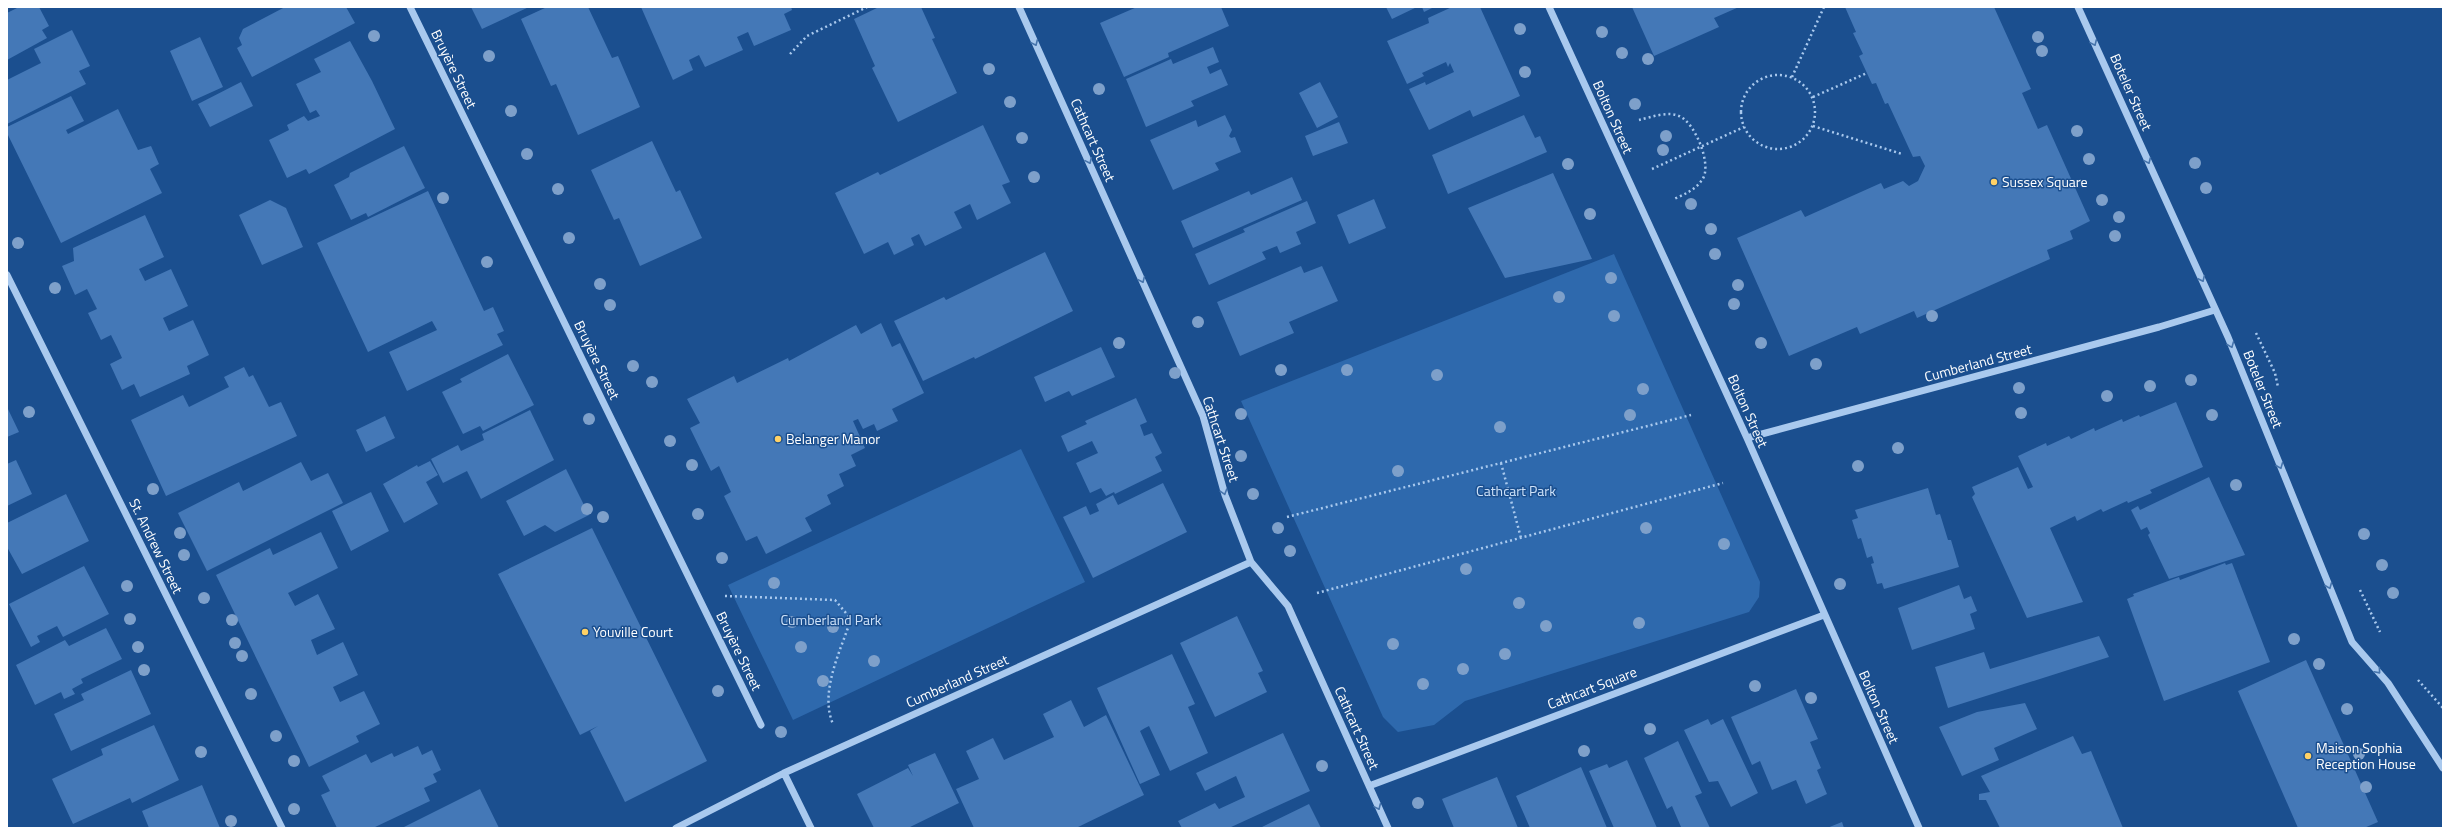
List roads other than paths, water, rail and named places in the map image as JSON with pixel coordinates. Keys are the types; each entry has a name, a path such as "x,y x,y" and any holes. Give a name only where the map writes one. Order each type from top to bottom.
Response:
{"street":[{"name":"Bruyère Street","path":"410,7 761,725"},
{"name":"Cathcart Street","path":"1019,7 1203,416 1225,495 1251,562 1288,606 1388,828"},
{"name":"Bolton Street","path":"1549,7 1747,438 1919,828"},
{"name":"Boteler Street","path":"2078,7 2216,310 2352,642 2388,683 2443,768"},
{"name":"St. Andrew Street","path":"7,275 282,828"},
{"name":"Cumberland Street","path":"1747,438 2122,337 2216,310"},
{"name":"Cumberland Street","path":"676,828 784,773 1251,562"},
{"name":"Cathcart Square","path":"1369,786 1824,615"},
{"path":"784,773 812,828"}],"place":[{"name":"Sussex Square","path":"1994,182"},
{"name":"Belanger Manor","path":"778,439"},
{"name":"Youville Court","path":"585,632"},
{"name":"Maison Sophia Reception House","path":"2308,756"}],"park label":[{"name":"Cathcart Park","path":"1516,491"},
{"name":"Cumberland Park","path":"831,620"}]}
